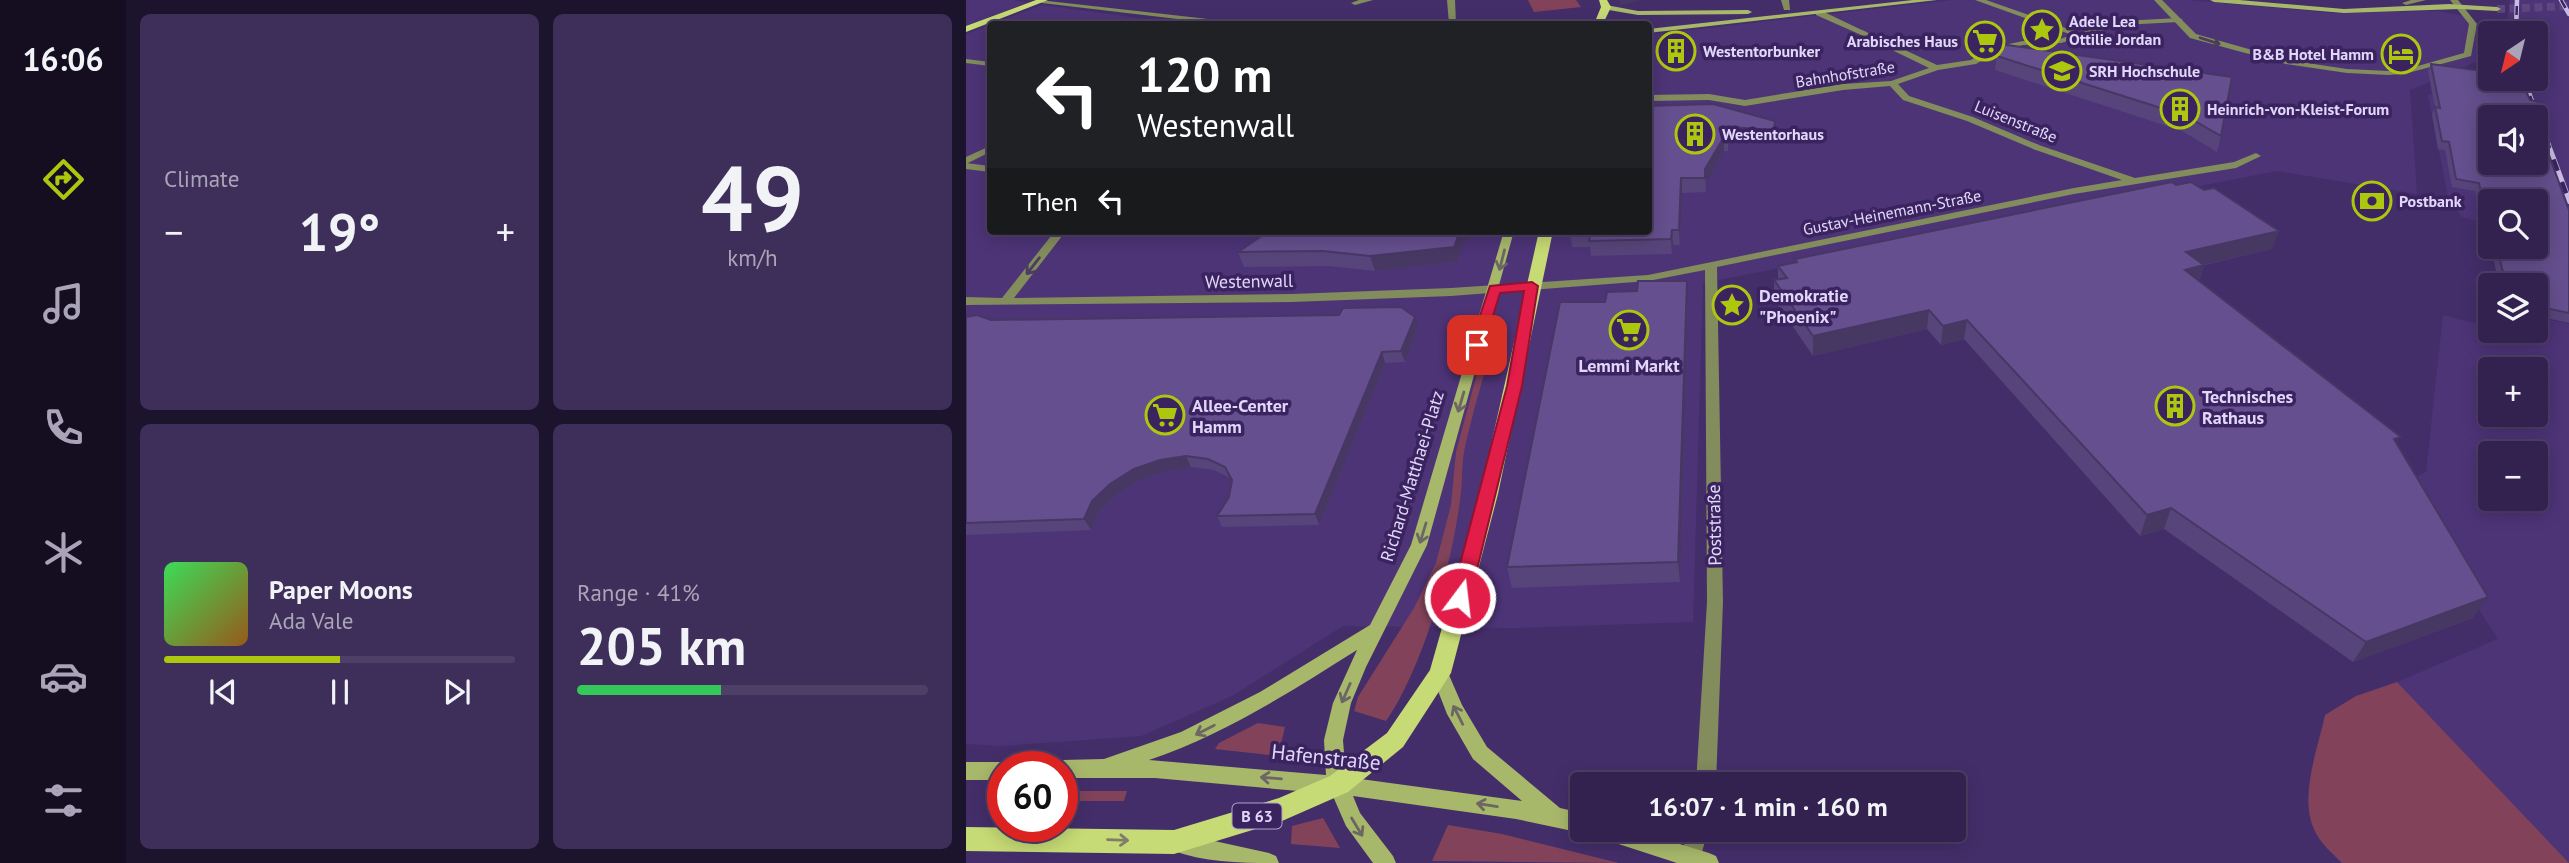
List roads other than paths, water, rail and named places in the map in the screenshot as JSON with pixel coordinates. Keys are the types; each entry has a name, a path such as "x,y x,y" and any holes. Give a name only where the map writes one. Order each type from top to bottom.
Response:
{"main road":[{"path":"987,21 1043,0"},
{"path":"1652,23 1752,12 1786,4 1869,0"},
{"path":"1652,31 1933,0"},
{"path":"2214,0 2344,12 2455,4"},
{"path":"2289,0 2455,4 2497,9"},
{"path":"1600,21 1604,4 1656,14 1752,12"},
{"path":"966,29 987,21"},
{"name":"Richard-Matthaei-Platz","path":"1386,863 1361,834 1347,810 1334,765 1333,728 1374,631 1408,573 1419,545 1508,235"},
{"name":"B 63","path":"966,839 1174,842 1282,809 1339,784 1395,740 1440,673 1489,494 1515,386 1532,286 1545,235"},
{"name":"Richard-Matthaei-Platz","path":"1104,766 1186,739 1266,698 1374,631"},
{"path":"1440,673 1454,708 1480,753 1554,816"},
{"name":"Hafenstraße","path":"1078,768 1104,766 1339,784 1570,820"},
{"path":"966,771 987,771"},
{"path":"1174,842 1269,863"},
{"path":"1642,842 1700,860"}],"street":[{"path":"1043,0 1211,21"},
{"path":"1355,3 1368,0"},
{"path":"1451,0 1453,21"},
{"path":"1979,0 2081,36"},
{"path":"2158,0 2193,36 2259,57 2347,71 2389,73 2408,71 2468,54 2473,24 2467,13 2455,4"},
{"path":"2406,3 2422,0"},
{"path":"1819,13 1936,68"},
{"name":"Bahnhofstraße","path":"1652,98 1709,97 1745,103 1843,87 1892,83 1936,68 1973,62 1993,50 2023,43 2081,36 2121,23 2179,20"},
{"path":"966,61 987,64"},
{"name":"Luisenstraße","path":"1892,83 1906,98 1970,119 2036,147 2134,181"},
{"path":"966,163 987,151"},
{"name":"Gustav-Heinemann-Straße","path":"1532,286 1647,278 2134,181 2236,164 2256,156"},
{"path":"966,163 987,168"},
{"path":"1005,302 1058,235"},
{"name":"Poststraße","path":"1707,772 1715,589 1711,266"},
{"name":"Westenwall","path":"966,300 1005,302 1266,298 1532,286"},
{"path":"1699,842 1700,860"}],"tunnel":[{"path":"2497,9 2569,6"}],"railway":[{"path":"2516,21 2517,0"},
{"path":"2561,0 2569,14"},
{"path":"2528,91 2534,105"},
{"path":"2548,145 2569,201"}],"place":[{"name":"Adele Lea Ottilie Jordan","path":"2042,30"},
{"name":"Arabisches Haus","path":"1985,41"},
{"name":"Westentorbunker","path":"1676,51"},
{"name":"B&B Hotel Hamm","path":"2401,54"},
{"name":"SRH Hochschule","path":"2062,71"},
{"name":"Heinrich-von-Kleist-Forum","path":"2180,109"},
{"name":"Westentorhaus","path":"1695,134"},
{"name":"Postbank","path":"2372,201"},
{"name":"Demokratie \"Phoenix\"","path":"1732,305"},
{"name":"Lemmi Markt","path":"1629,330"},
{"name":"Technisches Rathaus","path":"2175,406"},
{"name":"Allee-Center Hamm","path":"1165,415"}]}
